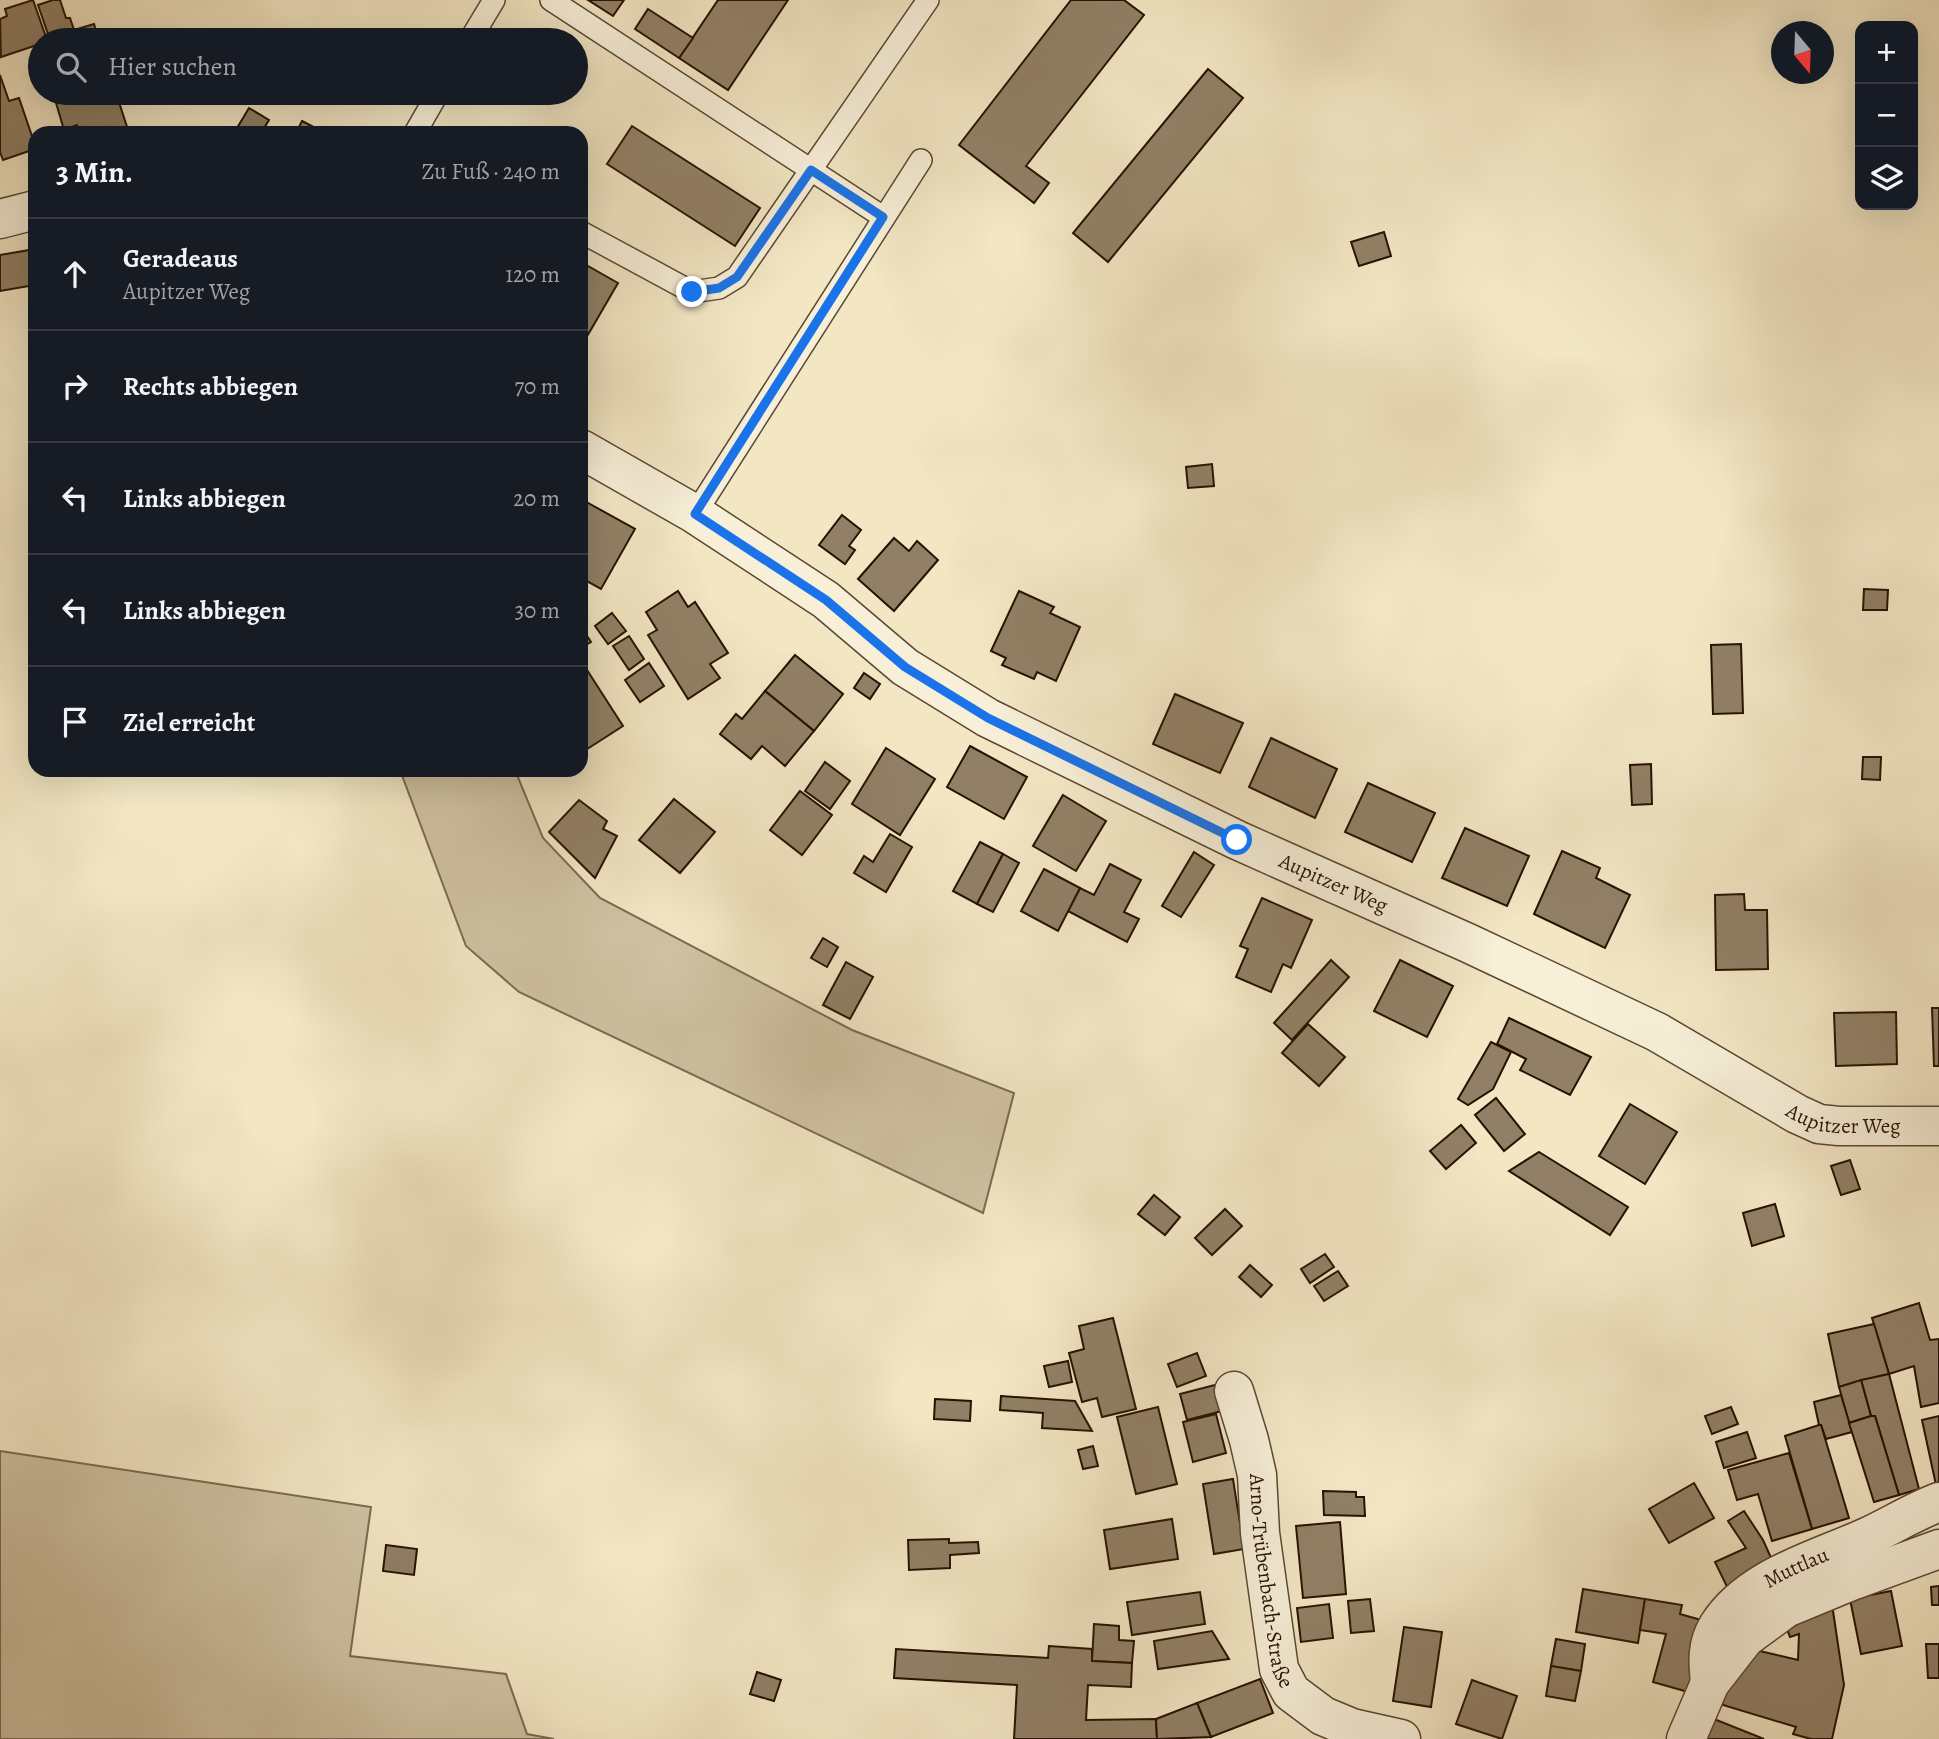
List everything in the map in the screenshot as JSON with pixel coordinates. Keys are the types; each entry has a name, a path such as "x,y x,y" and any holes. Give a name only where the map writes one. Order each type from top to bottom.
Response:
{"street":[{"path":"0,219 28,212"},
{"name":"Aupitzer Weg","path":"588,453 695,514 826,600 905,667 988,718 1237,840 1657,1031 1797,1114 1819,1124 1939,1126"},
{"name":"Arno-Trübenbach-Straße","path":"1234,1391 1257,1475 1260,1533 1279,1669 1291,1692 1322,1716 1352,1728 1401,1739"},
{"name":"Muttlau","path":"1710,1683 1707,1651 1716,1629 1731,1608 1789,1571 1939,1502"},
{"name":"Muttlau","path":"1686,1739 1710,1683 1745,1638 1786,1608 1849,1581 1939,1549"}],"lane":[{"path":"477,28 494,0"},
{"path":"551,0 883,217"},
{"path":"588,236 692,292 719,288 737,277 928,0"},
{"path":"419,126 432,105"},
{"path":"695,514 921,160"}],"shaded area":[{"path":"403,777 518,777 543,838 600,898 852,1030 1014,1093 983,1213 519,992 466,946"},
{"path":"0,1451 371,1507 350,1656 506,1674 527,1734 554,1739 0,1739"}],"building":[{"path":"33,0 43,28 28,28 28,48 1,57 0,19 7,16 5,9"},
{"path":"60,0 66,18 70,18 73,28 46,28 38,5"},
{"path":"588,0 624,0 613,16"},
{"path":"718,0 788,0 728,90 679,58"},
{"path":"1071,0 1124,0 1144,15 1026,166 1049,183 1034,203 959,145"},
{"path":"648,9 693,38 679,58 635,29"},
{"path":"1208,69 1243,98 1108,262 1073,233"},
{"path":"0,75 9,101 19,98 29,126 28,151 3,160 0,152"},
{"path":"57,105 120,105 127,126 77,125 63,126"},
{"path":"249,108 269,120 265,126 238,126"},
{"path":"632,126 760,208 735,246 607,164"},
{"path":"1384,232 1391,256 1359,266 1351,242"},
{"path":"28,250 28,286 0,291 0,255"},
{"path":"588,266 618,283 588,335"},
{"path":"1212,464 1214,486 1188,488 1186,467"},
{"path":"588,503 635,529 601,589 588,582"},
{"path":"842,515 861,530 849,546 855,550 845,564 819,545"},
{"path":"894,538 909,551 917,541 938,560 894,611 858,579"},
{"path":"1864,589 1888,590 1887,610 1863,610"},
{"path":"678,591 688,607 695,602 728,653 710,664 720,678 688,699 648,635 657,630 646,612"},
{"path":"1019,591 1054,607 1050,613 1080,627 1056,681 1037,672 1034,679 1002,665 1006,658 991,651"},
{"path":"612,613 626,631 608,644 595,626"},
{"path":"629,636 644,659 629,670 613,646"},
{"path":"1741,644 1743,713 1713,714 1711,645"},
{"path":"795,655 843,694 814,731 765,691"},
{"path":"649,663 664,686 640,702 625,680"},
{"path":"588,672 623,726 588,748"},
{"path":"864,673 880,684 870,699 854,688"},
{"path":"765,691 814,731 785,766 762,746 751,759 720,734 736,714 742,719"},
{"path":"1175,694 1243,723 1220,773 1153,744"},
{"path":"1271,738 1337,769 1315,818 1249,787"},
{"path":"970,746 1027,777 1004,819 947,787"},
{"path":"886,748 935,779 900,835 852,804"},
{"path":"1863,757 1881,757 1880,780 1862,779"},
{"path":"825,762 850,781 830,809 805,791"},
{"path":"1651,764 1652,804 1632,805 1630,765"},
{"path":"1368,783 1435,813 1412,862 1345,832"},
{"path":"800,791 832,815 802,855 770,830"},
{"path":"1063,795 1106,821 1076,871 1033,846"},
{"path":"674,799 715,832 680,873 639,840"},
{"path":"579,800 607,821 603,829 617,836 595,878 549,832"},
{"path":"1465,828 1529,856 1507,906 1442,878"},
{"path":"890,834 912,847 886,892 854,873 864,856 873,862"},
{"path":"980,842 1003,854 977,904 953,891"},
{"path":"1562,851 1600,868 1596,878 1630,895 1605,948 1534,914"},
{"path":"1194,852 1214,865 1181,917 1162,906"},
{"path":"1003,854 1019,863 993,912 977,904"},
{"path":"1110,864 1141,880 1124,912 1139,919 1127,942 1068,911 1080,888 1094,895"},
{"path":"1044,869 1080,888 1058,931 1021,911"},
{"path":"1744,894 1745,910 1767,910 1768,969 1716,970 1715,895"},
{"path":"1262,898 1312,920 1291,968 1283,964 1271,992 1236,977 1248,949 1240,946"},
{"path":"823,938 838,947 827,967 811,958"},
{"path":"1331,960 1349,977 1292,1040 1274,1023"},
{"path":"1400,960 1453,986 1427,1037 1374,1011"},
{"path":"846,962 873,977 850,1019 823,1005"},
{"path":"1932,1008 1939,1008 1939,1066 1934,1066"},
{"path":"1896,1012 1897,1064 1836,1066 1834,1013"},
{"path":"1509,1018 1591,1057 1570,1095 1520,1070 1526,1059 1497,1044"},
{"path":"1308,1024 1345,1057 1319,1086 1282,1053"},
{"path":"1491,1042 1511,1052 1493,1089 1468,1105 1458,1099"},
{"path":"1496,1098 1525,1134 1504,1151 1475,1115"},
{"path":"1630,1104 1677,1132 1645,1184 1599,1156"},
{"path":"1461,1125 1476,1143 1446,1169 1430,1151"},
{"path":"1539,1152 1628,1207 1610,1235 1509,1171"},
{"path":"1850,1160 1860,1189 1841,1195 1831,1166"},
{"path":"1154,1195 1180,1217 1165,1235 1138,1214"},
{"path":"1775,1204 1784,1236 1752,1246 1743,1213"},
{"path":"1225,1209 1242,1226 1212,1255 1195,1238"},
{"path":"1325,1254 1334,1267 1310,1283 1301,1269"},
{"path":"1250,1265 1272,1285 1261,1297 1239,1277"},
{"path":"1338,1271 1348,1286 1324,1301 1314,1286"},
{"path":"1919,1303 1930,1340 1939,1339 1939,1403 1921,1407 1914,1366 1889,1374 1872,1318"},
{"path":"1113,1318 1136,1409 1102,1417 1097,1398 1082,1402 1069,1353 1084,1349 1079,1326"},
{"path":"1874,1324 1889,1374 1839,1387 1828,1334"},
{"path":"1197,1353 1206,1376 1177,1387 1168,1364"},
{"path":"1068,1361 1072,1382 1049,1387 1044,1366"},
{"path":"1889,1374 1919,1489 1899,1495 1861,1380"},
{"path":"1861,1380 1871,1416 1849,1423 1839,1387"},
{"path":"1215,1385 1222,1411 1187,1420 1180,1394"},
{"path":"1841,1395 1852,1432 1826,1439 1819,1425 1814,1402"},
{"path":"1001,1396 1075,1401 1092,1431 1042,1428 1043,1413 1000,1410"},
{"path":"935,1399 971,1401 970,1421 934,1419"},
{"path":"1158,1407 1177,1484 1136,1494 1117,1417"},
{"path":"1731,1407 1738,1424 1712,1434 1705,1416"},
{"path":"1216,1414 1226,1453 1193,1462 1183,1422"},
{"path":"1875,1416 1899,1495 1874,1502 1849,1423"},
{"path":"1939,1416 1939,1485 1936,1485 1922,1420"},
{"path":"1819,1425 1849,1518 1812,1529 1785,1436"},
{"path":"1747,1432 1756,1458 1724,1468 1716,1442"},
{"path":"1093,1446 1098,1466 1083,1469 1078,1450"},
{"path":"1789,1453 1812,1529 1772,1541 1758,1494 1737,1500 1728,1470"},
{"path":"1233,1479 1244,1549 1214,1554 1203,1484"},
{"path":"1694,1483 1714,1518 1669,1543 1649,1509"},
{"path":"1323,1491 1356,1492 1356,1497 1364,1497 1365,1516 1324,1515"},
{"path":"1744,1511 1763,1540 1777,1571 1730,1593 1715,1562 1746,1548 1728,1521"},
{"path":"1172,1519 1178,1559 1110,1569 1104,1530"},
{"path":"1340,1522 1346,1594 1303,1598 1296,1526"},
{"path":"949,1539 949,1543 978,1542 979,1553 950,1555 950,1568 909,1570 908,1540"},
{"path":"386,1545 417,1549 414,1575 383,1571"},
{"path":"1939,1586 1939,1605 1932,1605 1931,1587"},
{"path":"1583,1589 1645,1599 1638,1643 1576,1632"},
{"path":"1891,1591 1902,1646 1861,1654 1850,1599"},
{"path":"1200,1592 1205,1624 1132,1635 1127,1602"},
{"path":"1370,1599 1374,1631 1351,1633 1348,1601"},
{"path":"1645,1599 1682,1605 1680,1614 1708,1622 1688,1692 1653,1682 1666,1634 1640,1630"},
{"path":"1329,1604 1333,1638 1301,1642 1297,1608"},
{"path":"1832,1604 1844,1685 1832,1739 1811,1739 1793,1734 1796,1727 1723,1705 1722,1699 1751,1649 1798,1660 1799,1634 1790,1637 1784,1621"},
{"path":"1094,1624 1119,1626 1119,1640 1134,1641 1132,1663 1092,1661"},
{"path":"1404,1627 1442,1632 1431,1707 1393,1701"},
{"path":"1212,1631 1229,1659 1158,1669 1154,1641"},
{"path":"1556,1639 1585,1644 1581,1671 1551,1666"},
{"path":"1926,1644 1939,1644 1939,1678 1928,1678"},
{"path":"1049,1646 1092,1649 1092,1661 1132,1663 1131,1687 1088,1685 1086,1720 1156,1719 1157,1739 1014,1739 1017,1685 894,1678 896,1649 1048,1658"},
{"path":"1551,1666 1581,1671 1575,1701 1546,1696"},
{"path":"757,1672 781,1680 774,1701 750,1694"},
{"path":"1260,1679 1273,1713 1211,1737 1197,1703"},
{"path":"1472,1680 1517,1696 1502,1739 1456,1724"},
{"path":"1197,1703 1211,1737 1157,1739 1156,1719"},
{"path":"1714,1719 1764,1739 1703,1739"}],"route":[{"path":"692,292 719,288 737,277 811,170 883,217 695,514 826,600 905,667 988,718 1237,840"}]}
